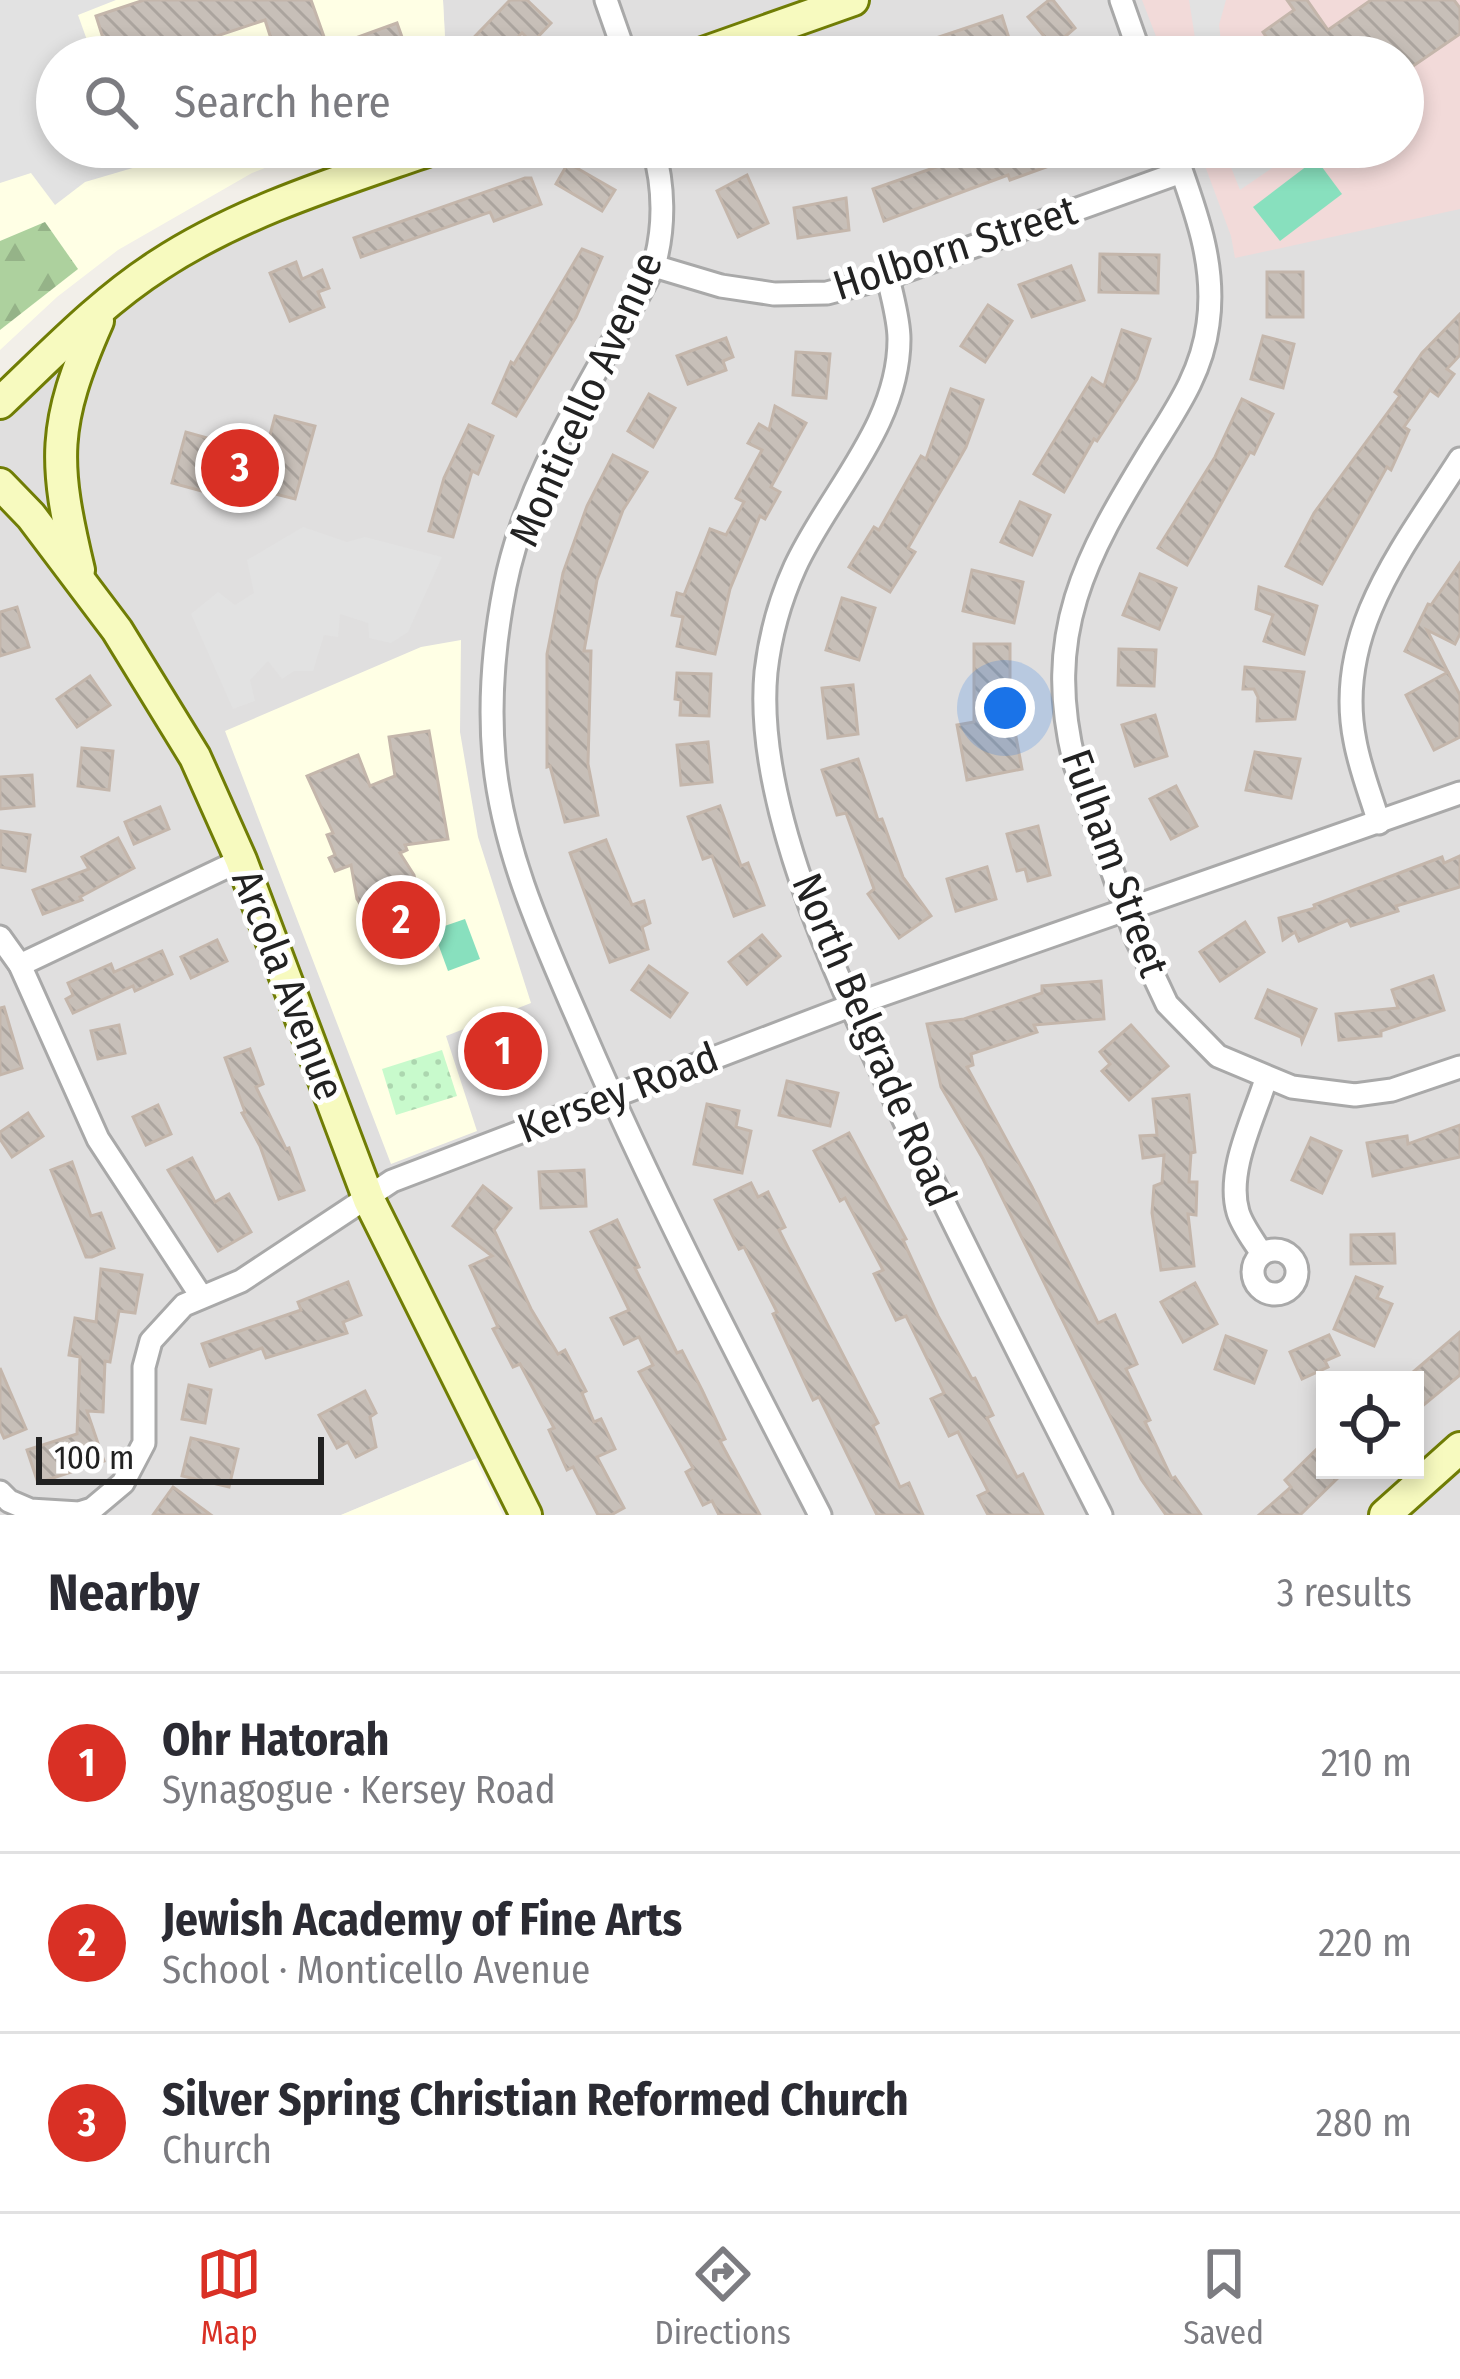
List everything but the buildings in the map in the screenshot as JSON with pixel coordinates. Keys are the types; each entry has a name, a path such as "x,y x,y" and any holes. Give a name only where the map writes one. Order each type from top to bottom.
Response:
{"street":[{"path":"606,0 619,36"},
{"path":"752,36 854,0"},
{"path":"1121,0 1134,36"},
{"path":"0,404 158,266 233,224 382,168"},
{"name":"Monticello Avenue","path":"659,168 660,247 654,266 557,443 529,508 506,583 492,671 494,759 511,847 534,918 610,1095 665,1216 820,1515"},
{"name":"Fulham Street","path":"1180,168 1203,230 1209,322 1193,381 1090,557 1073,600 1063,671 1075,765 1126,910 1167,1004 1218,1056 1266,1079 1320,1093 1355,1095 1392,1090 1460,1067"},
{"name":"Holborn Street","path":"654,266 721,286 774,294 827,293 888,277 1181,172"},
{"name":"North Belgrade Road","path":"888,277 900,338 892,391 877,426 795,566 776,619 766,671 770,776 850,1006 949,1216 1101,1515"},
{"path":"82,583 60,491 59,438 74,379 103,310"},
{"path":"1379,823 1355,742 1351,707 1364,619 1379,584 1460,459"},
{"name":"Arcola Avenue","path":"0,484 32,516 117,630 195,757 241,860 369,1200 526,1515"},
{"name":"Kersey Road","path":"0,1492 30,1510 79,1514 92,1509 123,1483 144,1443 144,1367 152,1341 184,1305 241,1281 369,1200 392,1180 850,1006 1460,793"},
{"path":"20,965 241,860"},
{"path":"0,937 20,965 98,1139 201,1296"},
{"path":"1262,1254 1238,1216 1235,1192 1266,1079"},
{"path":"1385,1515 1460,1448"}],"shaded area":[{"path":"0,0 443,0 445,36 36,36 36,168 265,168 118,250 0,350"},
{"path":"0,0 116,0 78,15 86,36 36,36 36,168 133,168 85,182 55,205 31,173 0,183"},
{"path":"443,0 1460,0 1460,1515 526,1515 494,1451 341,1515 0,1515 0,409 233,224 382,168 1424,168 1424,36 445,36"},
{"path":"1142,0 1460,0 1460,209 1235,258 1206,168 1424,168 1424,36 1156,36"},
{"path":"1189,0 1226,0 1220,36 1195,36"},
{"path":"1231,168 1272,168 1240,190"},
{"path":"303,527 347,542 365,537 442,557 408,632 391,643 369,638 368,623 340,614 338,637 324,635 313,671 294,671 282,679 268,661 250,680 255,701 233,709 191,614 218,592 235,605 254,593 247,560"},
{"path":"461,640 460,732 478,837 531,1003 446,1036 477,1131 391,1164 225,731 421,647"},
{"path":"475,1459 503,1515 341,1515"}],"green space":[{"path":"1304,168 1323,168 1342,194 1280,241 1253,207"},
{"path":"45,222 78,269 0,330 0,241"},
{"path":"465,919 480,959 448,971 433,930"},
{"path":"442,1050 457,1096 396,1115 382,1069"}],"place":[{"name":"Silver Spring Christian Reformed Church","path":"240,468"},
{"name":"Jewish Academy of Fine Arts","path":"401,920"},
{"name":"Ohr Hatorah","path":"503,1051"}]}
